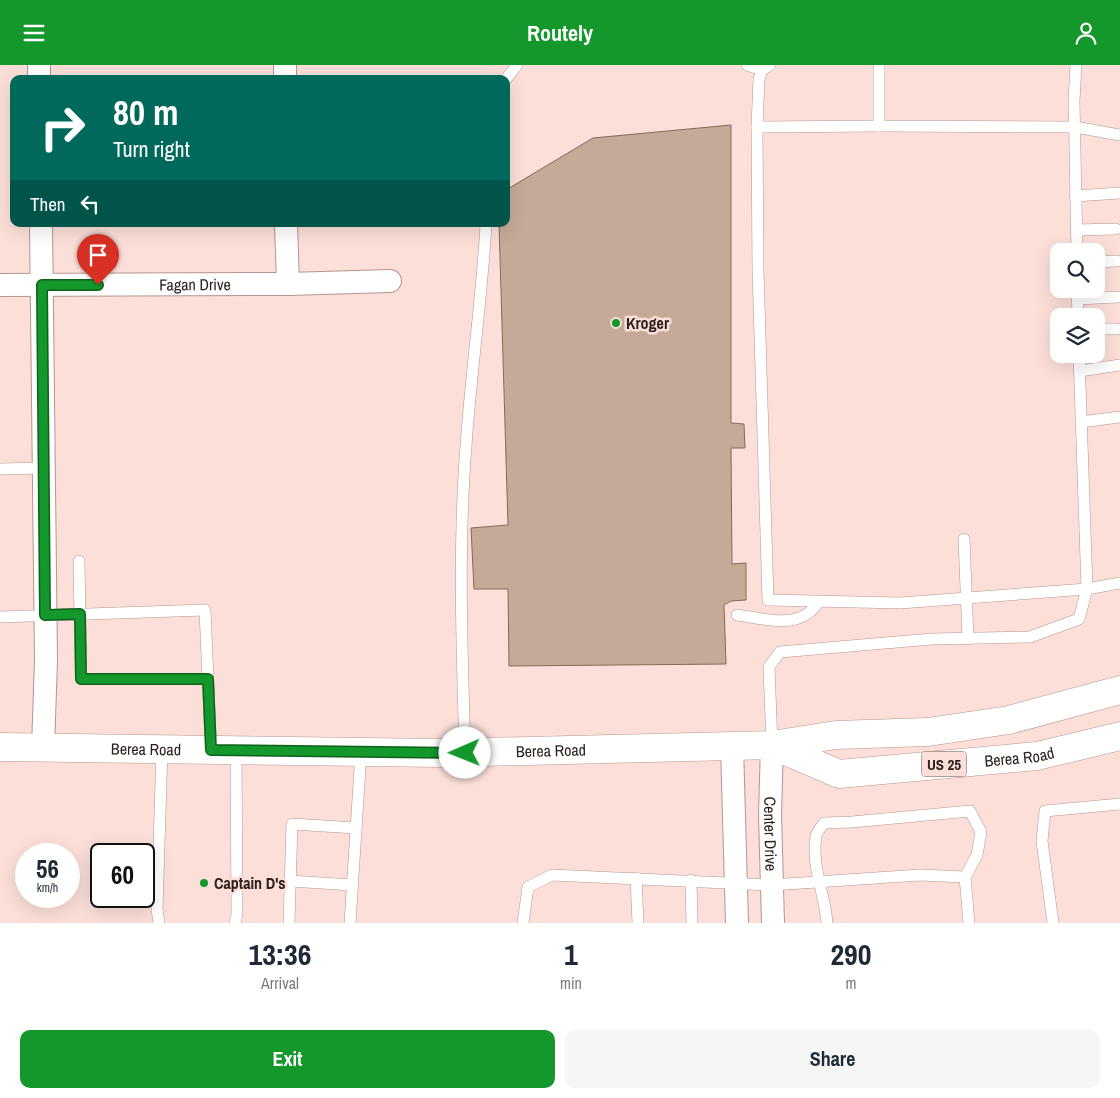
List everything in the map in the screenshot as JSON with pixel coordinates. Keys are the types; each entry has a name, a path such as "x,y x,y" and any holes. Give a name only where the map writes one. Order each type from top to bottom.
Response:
{"main road":[{"name":"Berea Road","path":"0,747 465,753 772,745 836,735 928,732 1009,720 1120,690"},
{"name":"Berea Road","path":"772,745 839,774 1037,756 1120,736"}],"street":[{"path":"41,227 45,615 43,748"},
{"path":"286,227 288,285"},
{"name":"Fagan Drive","path":"0,285 288,285 390,281"},
{"name":"Center Drive","path":"772,745 770,815 773,923"},
{"path":"732,747 737,923"}],"lane":[{"path":"509,75 517,65"},
{"path":"747,65 766,68 759,79 757,127 758,270 768,600 900,603 1087,589 1120,583"},
{"path":"879,65 879,126"},
{"path":"1076,65 1077,243"},
{"path":"757,127 1075,127 1120,135"},
{"path":"1075,196 1120,193"},
{"path":"465,753 461,564 466,446 482,287 486,227"},
{"path":"1076,230 1116,229"},
{"path":"1105,262 1117,261"},
{"path":"1105,296 1118,297"},
{"path":"1105,329 1117,329"},
{"path":"772,745 769,667 780,652 968,639 1030,637 1079,619 1087,589 1080,363"},
{"path":"1080,371 1120,365"},
{"path":"1080,422 1120,417"},
{"path":"0,469 44,468"},
{"path":"964,539 968,639"},
{"path":"79,561 81,679 208,679"},
{"path":"737,615 794,621 812,613 819,601"},
{"path":"0,617 205,610 208,679 224,750 237,914 235,923"},
{"path":"159,923 157,909 162,750"},
{"path":"350,923 361,752"},
{"path":"1053,923 1042,841 1045,811 1120,804"},
{"path":"827,923 826,902 818,882 816,835 824,823 970,811 981,832 977,855 965,877 968,923"},
{"path":"289,923 292,824 356,828"},
{"path":"522,923 528,887 552,875 772,885 920,875 965,877"},
{"path":"636,878 638,923"},
{"path":"691,880 692,923"},
{"path":"290,881 352,885"}],"building":[{"name":"Kroger","path":"731,125 731,423 744,424 745,448 731,448 732,564 746,563 746,600 731,601 724,605 726,664 509,666 508,589 474,589 471,528 508,525 499,227 510,227 510,188 593,138"}],"place":[{"name":"Kroger","path":"616,323"},
{"name":"Captain D's","path":"204,883"}],"route":[{"path":"98,285 42,285 45,615 80,614 81,679 208,679 211,750 465,753"}]}
